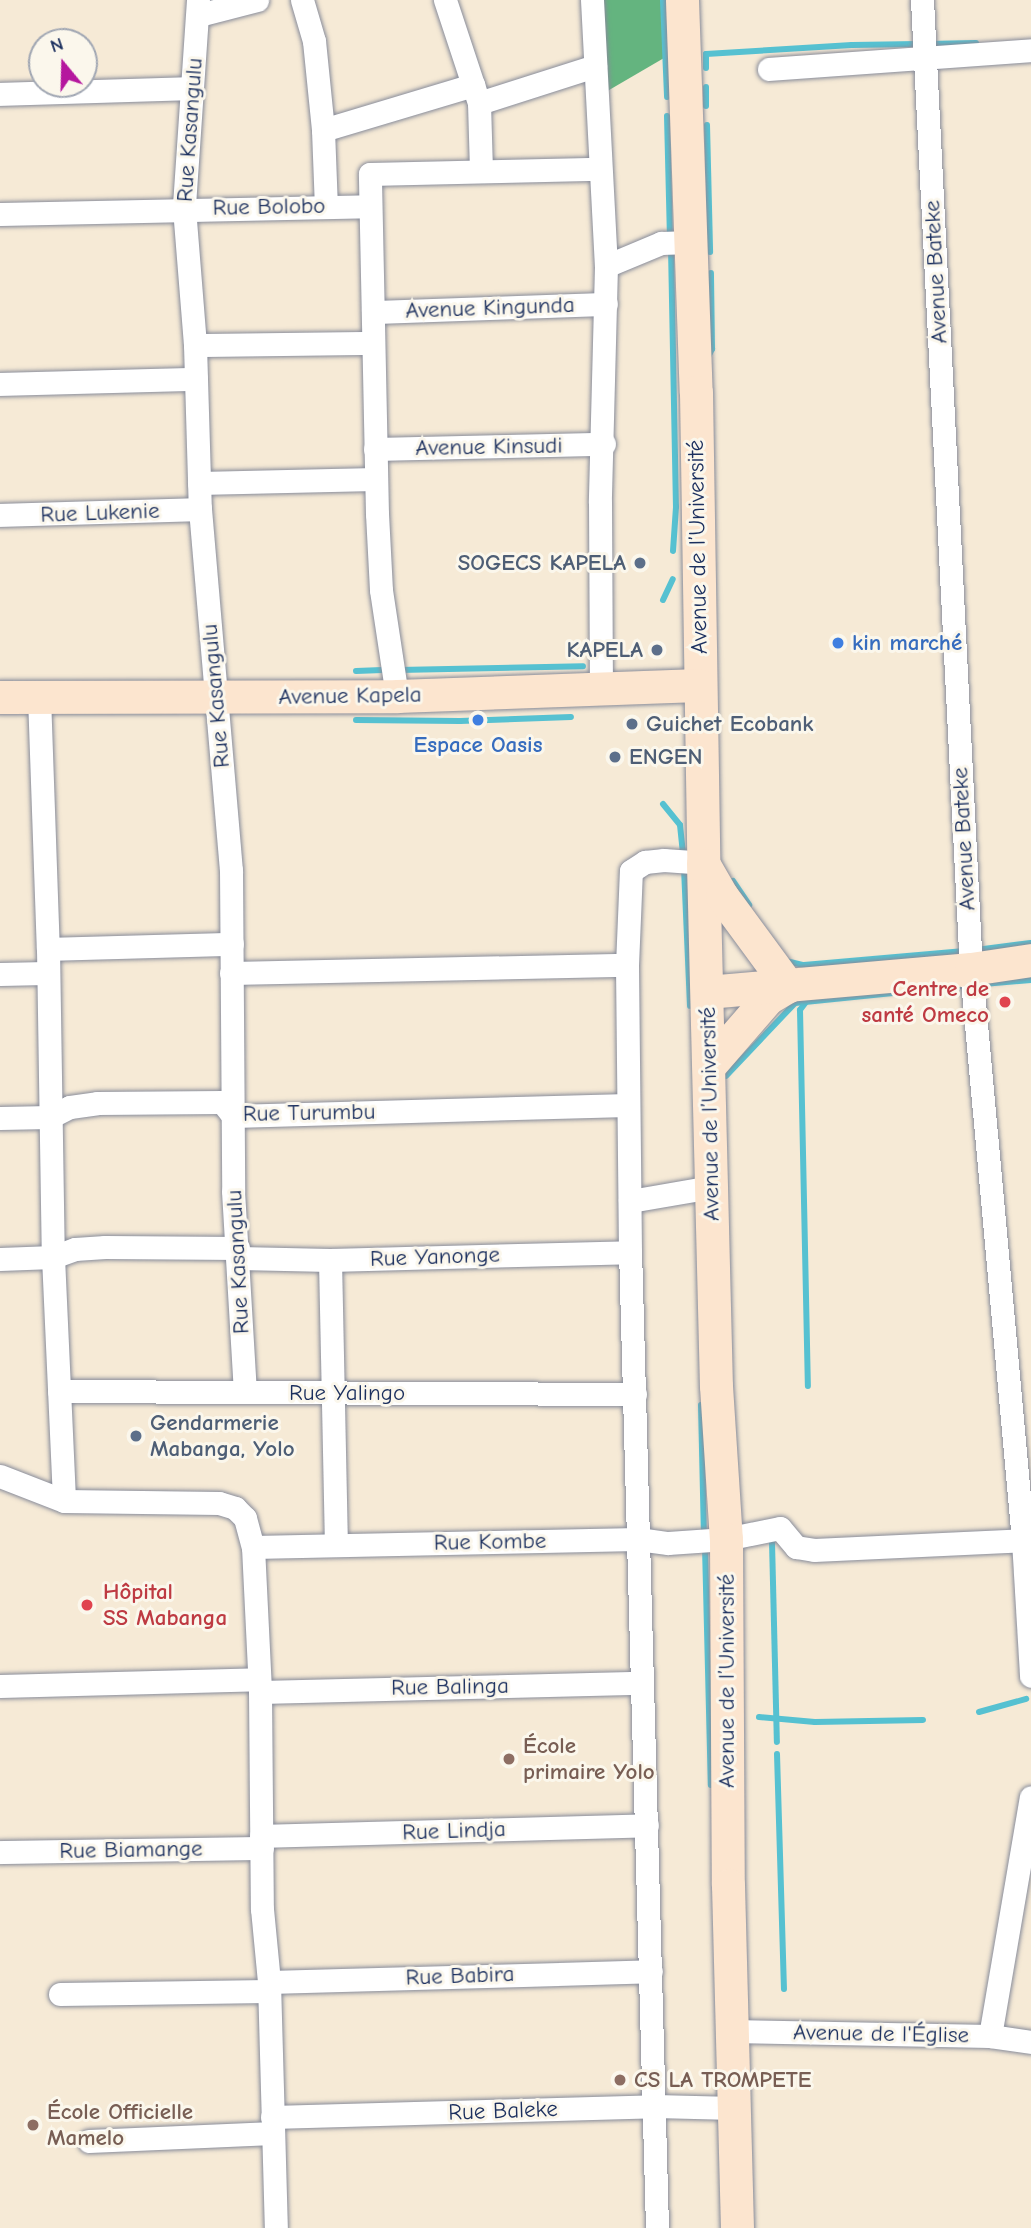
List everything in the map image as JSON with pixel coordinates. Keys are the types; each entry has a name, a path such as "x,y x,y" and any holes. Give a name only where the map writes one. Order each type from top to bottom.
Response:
{"main road":[{"name":"Avenue de l’Université","path":"682,0 691,242 716,1386 726,1539 731,2031 737,2228"},
{"name":"Avenue Kapela","path":"0,697 397,696 699,685"},
{"path":"703,863 722,896 788,986"},
{"path":"707,992 971,969 1031,960"},
{"path":"709,1066 768,999 788,986"}],"street":[{"path":"198,8 257,0"},
{"path":"302,0 314,41 323,130 326,206"},
{"path":"445,0 476,94 481,171"},
{"path":"592,0 606,266 604,444 600,502 601,688"},
{"name":"Avenue Bateke","path":"922,0 971,969 1023,1540 1031,1676"},
{"name":"Rue Kasangulu","path":"198,8 184,208 195,345 200,509 230,870 233,1116 245,1392"},
{"path":"769,68 1031,50"},
{"path":"323,130 595,66"},
{"path":"0,94 191,88"},
{"path":"397,696 381,590 375,479 370,174 599,169"},
{"name":"Rue Bolobo","path":"0,214 370,206"},
{"path":"606,266 661,243 691,242"},
{"name":"Avenue Kingunda","path":"373,312 606,304"},
{"path":"195,345 371,344"},
{"path":"0,384 196,379"},
{"name":"Avenue Kinsudi","path":"375,449 604,444"},
{"path":"200,482 375,479"},
{"name":"Rue Lukenie","path":"0,515 200,509"},
{"path":"39,696 48,950 46,973 53,1257 64,1501"},
{"path":"657,2228 652,1971 641,1683 630,1252 627,965 631,872 645,862 664,859 703,863"},
{"path":"48,950 232,944"},
{"path":"231,973 627,965"},
{"path":"0,974 46,973"},
{"name":"Rue Turumbu","path":"0,1118 50,1117 70,1107 97,1103 222,1102 233,1116 628,1105"},
{"path":"630,1201 711,1187"},
{"name":"Rue Yanonge","path":"0,1259 53,1257 75,1249 95,1247 330,1260 630,1252"},
{"path":"330,1260 336,1544"},
{"name":"Rue Yalingo","path":"59,1391 635,1394"},
{"path":"0,1476 64,1501 219,1503 235,1508 245,1518 253,1547 259,1685 262,1909 268,1986 276,2228"},
{"name":"Rue Kombe","path":"253,1547 638,1539 668,1543 726,1539 780,1528 796,1547 814,1550 1023,1540"},
{"name":"Rue Balinga","path":"0,1686 641,1683"},
{"path":"990,2036 1031,1797"},
{"name":"Rue Lindja","path":"262,1842 647,1825"},
{"name":"Rue Biamange","path":"0,1852 262,1842"},
{"name":"Rue Babira","path":"60,1994 652,1971"},
{"name":"Avenue de l'Église","path":"731,2031 990,2036 1031,2042"},
{"name":"Rue Baleke","path":"89,2141 272,2125 655,2106 734,2108"}],"green space":[{"path":"603,0 662,0 664,58 604,93"}],"waterway":[{"path":"663,0 667,97"},
{"path":"928,44 976,43"},
{"path":"706,68 706,54 852,45 918,44"},
{"path":"706,87 706,106"},
{"path":"667,116 670,236"},
{"path":"707,125 710,252"},
{"path":"671,248 676,507 673,551"},
{"path":"708,357 712,349 711,273"},
{"path":"663,600 673,579"},
{"path":"399,670 583,666"},
{"path":"356,671 389,670"},
{"path":"356,720 460,721 571,717"},
{"path":"663,804 680,825 683,856"},
{"path":"684,868 690,1006"},
{"path":"733,881 749,905"},
{"path":"976,950 1031,943"},
{"path":"786,961 804,965 964,951"},
{"path":"983,984 1031,980"},
{"path":"726,1076 795,1003 961,986"},
{"path":"806,1002 800,1010 808,1386"},
{"path":"701,1405 704,1535"},
{"path":"772,1542 777,1742"},
{"path":"705,1547 711,1785"},
{"path":"979,1712 1026,1699"},
{"path":"759,1717 815,1722 923,1720"},
{"path":"777,1754 784,1989"}],"place":[{"name":"SOGECS KAPELA","path":"640,563"},
{"name":"kin marché","path":"838,643"},
{"name":"KAPELA","path":"657,650"},
{"name":"Espace Oasis","path":"478,720"},
{"name":"Guichet Ecobank","path":"632,724"},
{"name":"ENGEN","path":"615,757"},
{"name":"Centre de santé Omeco","path":"1005,1002"},
{"name":"Gendarmerie Mabanga, Yolo","path":"136,1436"},
{"name":"Hôpital SS Mabanga","path":"87,1605"},
{"name":"École primaire Yolo","path":"509,1759"},
{"name":"CS LA TROMPETE","path":"620,2080"},
{"name":"École Officielle Mamelo","path":"33,2125"}]}
